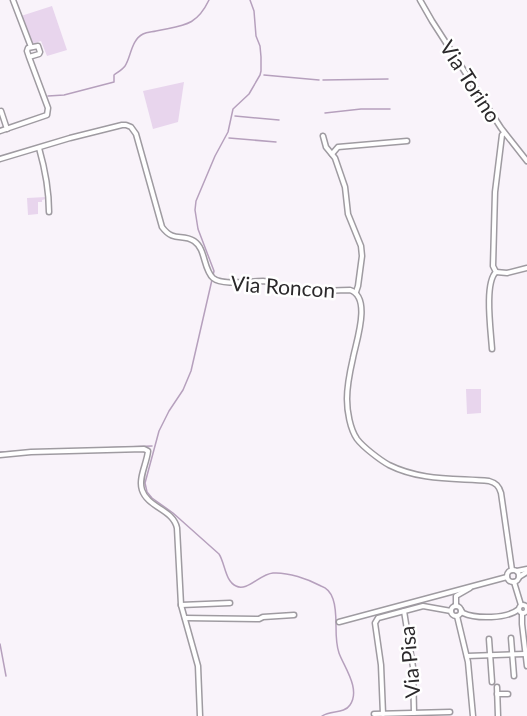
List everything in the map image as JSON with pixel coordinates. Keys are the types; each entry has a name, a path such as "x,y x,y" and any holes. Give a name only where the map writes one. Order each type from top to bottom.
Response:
{"street":[{"path":"13,0 31,47"},
{"name":"Via Torino","path":"420,0 504,133 495,192 493,266 496,272 490,283 489,313 492,349"},
{"path":"0,131 47,115 48,108 29,57 27,49 38,46 39,54 29,57"},
{"path":"1,111 7,129"},
{"name":"Via Roncon","path":"0,159 126,124 131,126 136,135 162,227 172,236 189,239 198,244 212,277 224,282 265,281 292,290 350,290 356,292 360,303 361,328 353,357 347,401 357,439 382,460 395,467 428,478 489,482 498,486 514,571 519,577"},
{"path":"504,133 527,161"},
{"path":"323,136 345,188 348,214 361,246 361,265 356,292"},
{"path":"332,154 338,147 407,141"},
{"path":"39,148 48,189 49,212"},
{"path":"496,272 507,273 527,268"},
{"path":"0,455 144,449 148,452 142,477 142,489 149,500 169,514 177,528 181,605 198,666 200,716"},
{"path":"507,577 508,572 527,571"},
{"path":"514,582 527,571"},
{"path":"507,577 509,581 514,582"},
{"path":"339,622 507,577"},
{"path":"514,582 522,614 527,665"},
{"path":"456,606 456,596 473,586"},
{"path":"181,605 230,603"},
{"path":"383,714 381,665 375,623 378,618 423,606 451,611 453,615 458,616"},
{"path":"456,606 463,613 476,617 510,614 525,606 526,612 522,614"},
{"path":"451,611 456,606"},
{"path":"461,610 458,616 471,680 473,716"},
{"name":"Via Pisa","path":"404,611 412,662 414,713"},
{"path":"184,618 259,620 263,616 294,615"},
{"path":"511,638 514,676"},
{"path":"489,639 492,682"},
{"path":"467,656 525,654"},
{"path":"496,687 498,716"},
{"path":"497,694 508,694"},
{"path":"374,714 450,712"}],"shaded area":[{"path":"52,6 67,50 47,56 41,41 32,44 21,16"},
{"path":"184,82 178,122 153,129 143,91"},
{"path":"46,197 42,202 38,202 38,214 28,215 27,198"},
{"path":"466,389 481,389 481,413 467,414"}],"waterway":[{"path":"48,96 64,95 114,82 114,75 125,66 139,37 194,20 209,0"},
{"path":"250,0 260,46 261,71 249,94 233,109 228,132 196,201 198,229 214,271 191,371 183,390 159,431 145,483 147,492 152,498 173,513 219,554 232,584 245,587 263,576 279,573 310,581 330,593 335,606 337,646 354,692 353,699 347,708 322,716"},
{"path":"264,75 319,80"},
{"path":"323,80 388,79"},
{"path":"325,113 390,109"},
{"path":"235,116 279,120"},
{"path":"229,138 276,142"},
{"path":"0,452 152,446"},
{"path":"0,644 6,676"}]}
